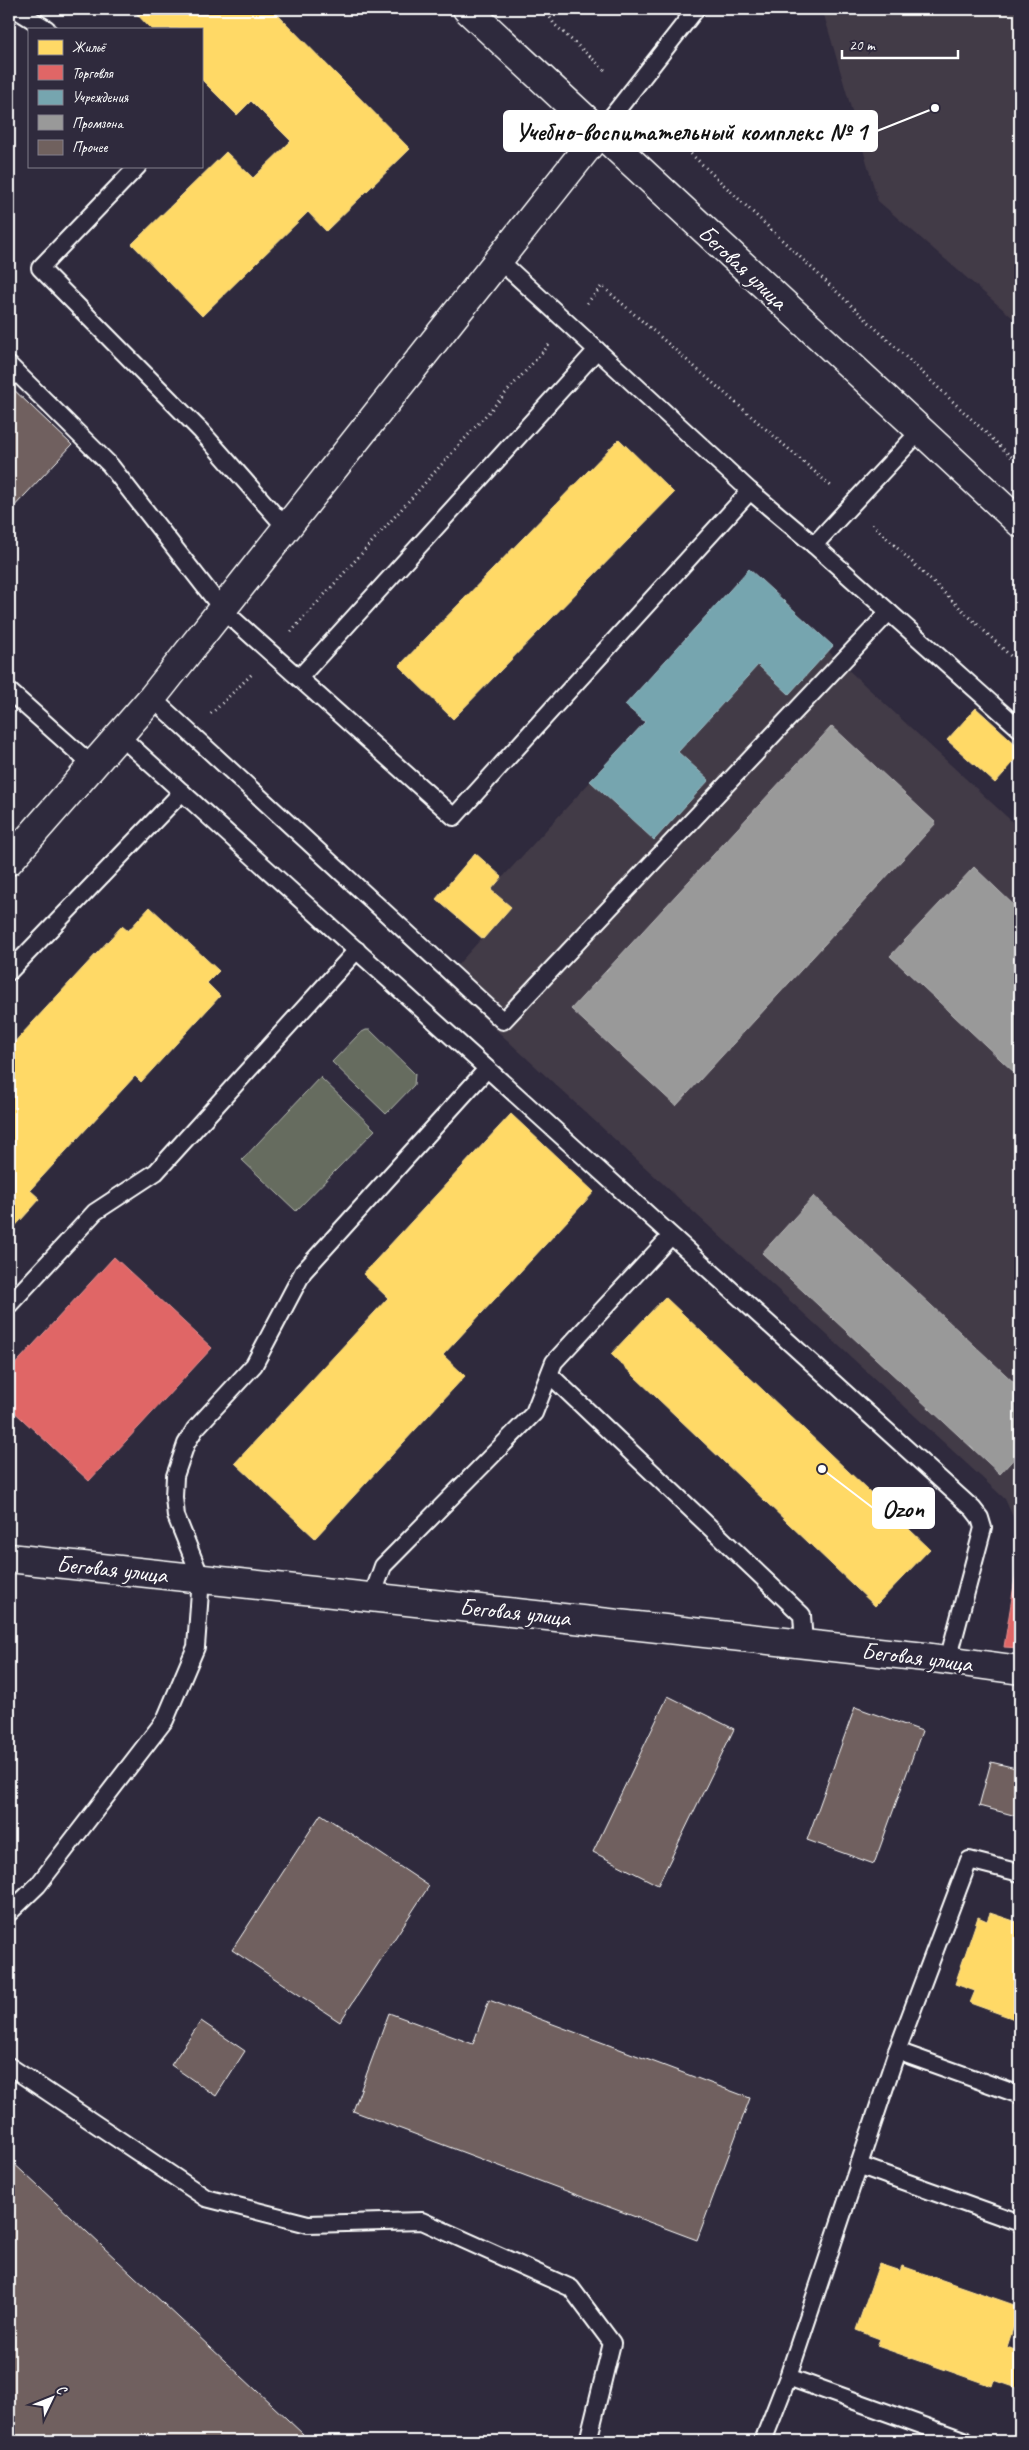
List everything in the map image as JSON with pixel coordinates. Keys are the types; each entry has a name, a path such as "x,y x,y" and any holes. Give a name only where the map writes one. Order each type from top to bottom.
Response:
{"street":[{"name":"Беговая улица","path":"467,9 1020,523"},
{"path":"9,861 152,698 224,610 599,133"},
{"name":"Беговая улица","path":"9,1558 804,1644 1020,1670"}],"lane":[{"path":"15,9 45,28"},
{"path":"599,133 696,9"},
{"path":"136,168 40,268 201,431 287,529"},
{"path":"499,260 750,492 814,545 1020,729"},
{"path":"299,678 597,350"},
{"path":"9,365 110,465 224,610 454,817 750,492"},
{"path":"814,545 920,431"},
{"path":"152,698 503,1021 889,612"},
{"path":"9,691 92,766"},
{"path":"119,735 980,1518 983,1528 948,1660"},
{"path":"9,972 182,792"},
{"path":"9,1305 95,1212 156,1172 357,950"},
{"path":"9,1913 38,1885 165,1720 196,1647 201,1578 176,1516 174,1496 175,1476 186,1444 195,1429 254,1366 303,1272 487,1069"},
{"path":"372,1597 383,1566 534,1413 554,1362 671,1236"},
{"path":"550,1374 802,1615 804,1644"},
{"path":"763,2441 788,2377 897,2051 969,1860 1020,1873"},
{"path":"897,2051 1020,2095"},
{"path":"9,2066 206,2198 308,2224 422,2221 571,2288 612,2343 588,2441"},
{"path":"858,2165 1020,2223"},
{"path":"788,2377 966,2441"}],"path":[{"path":"545,9 554,24 606,71"},
{"path":"651,116 1020,466"},
{"path":"870,522 1020,664"}],"shaded area":[{"path":"849,9 1020,9 1020,324 878,201 824,15"},
{"path":"749,569 833,646 829,652 1020,829 1020,1528 1018,1528 1005,1499 443,981 510,907 491,890 645,722 625,705"}],"green space":[{"path":"370,1030 415,1074 414,1085 386,1114 332,1062 360,1033"},
{"path":"320,1077 375,1130 296,1211 242,1160"}],"building: Жильё":[{"path":"132,9 272,9 410,149 326,231 308,212 202,316 132,244 226,152 253,178 291,141 251,101 237,115 202,80 202,28 150,28"},
{"path":"619,439 674,493 453,719 399,666"},
{"path":"976,708 1020,748 1020,755 995,783 947,740"},
{"path":"475,853 502,877 491,890 511,907 483,939 436,899"},
{"path":"150,907 219,971 207,983 220,996 141,1082 135,1076 30,1190 40,1199 9,1233 9,1048 122,926 128,931"},
{"path":"511,1114 594,1192 443,1355 465,1376 315,1538 235,1463 388,1298 363,1274"},
{"path":"665,1297 930,1549 875,1606 611,1354"},
{"path":"990,1913 1020,1923 1020,2021 970,2003 975,1991 955,1984 978,1917 987,1921"},
{"path":"879,2264 900,2271 902,2266 1020,2307 1007,2347 1020,2352 1020,2389 994,2380 992,2386 877,2346 880,2339 856,2330"}],"building: Торговля":[{"path":"114,1257 212,1348 89,1481 9,1407 9,1371"},
{"path":"1020,1548 1020,1648 1004,1647"}],"building: Учреждения":[{"path":"749,569 833,646 789,694 758,665 678,752 709,780 654,840 590,781 645,722 625,705"}],"building: Промзона":[{"path":"832,726 936,823 676,1106 571,1009"},
{"path":"974,867 1020,911 1020,1070 1016,1074 890,956"},
{"path":"814,1196 1020,1388 1020,1452 1000,1474 762,1253"}],"building: Прочее":[{"path":"9,385 72,445 9,512"},
{"path":"668,1696 734,1729 658,1885 593,1852"},
{"path":"855,1707 922,1731 874,1864 807,1840"},
{"path":"991,1762 1020,1769 1020,1817 979,1806"},
{"path":"321,1814 429,1886 340,2022 232,1950"},
{"path":"489,2000 750,2098 697,2240 353,2111 389,2013 473,2044"},
{"path":"201,2021 245,2051 216,2096 171,2065"},
{"path":"9,2159 303,2434 296,2441 9,2441"}],"place":[{"name":"Учебно-воспитательный комплекс № 1","path":"935,108"},
{"name":"Ozon","path":"822,1469"}]}
